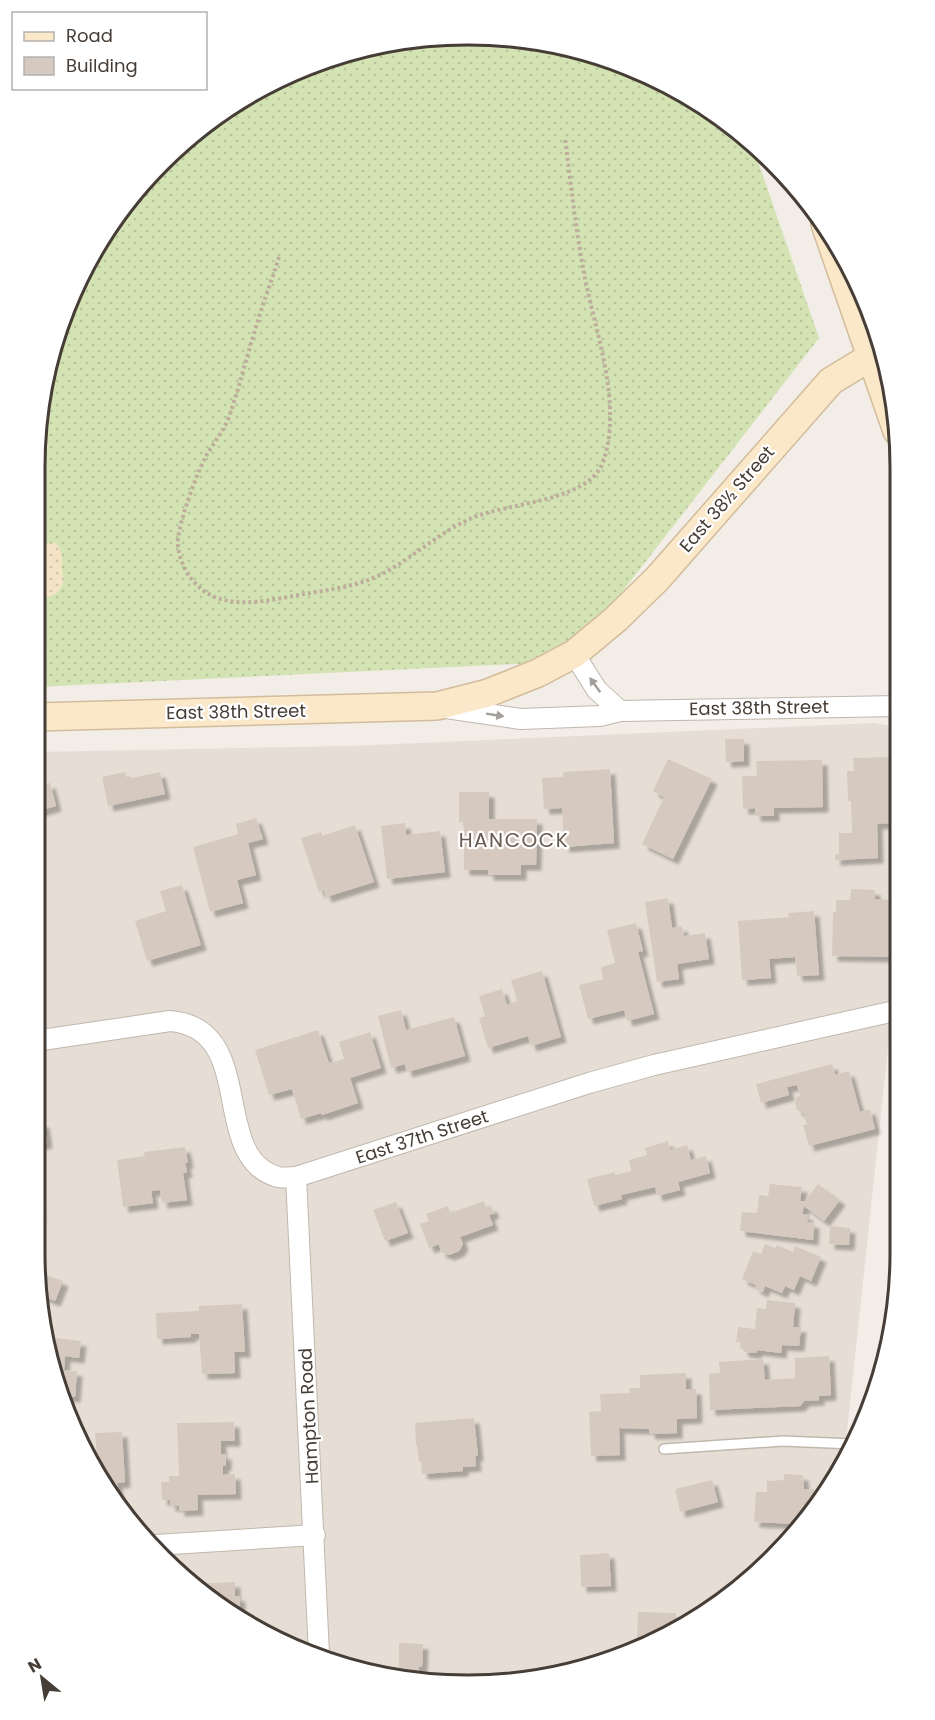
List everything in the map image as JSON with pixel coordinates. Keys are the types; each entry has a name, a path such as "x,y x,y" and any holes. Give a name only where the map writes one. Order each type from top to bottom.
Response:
{"street":[{"path":"855,299 869,335"},
{"name":"East 38½ Street","path":"574,654 616,619 657,579 831,381 875,354"},
{"path":"574,654 597,690 620,711"},
{"name":"East 38th Street","path":"437,706 488,693 538,673 574,654"},
{"name":"East 38th Street","path":"45,717 437,706 520,719 600,716 620,711 890,706"},
{"name":"East 37th Street","path":"296,1178 589,1083 654,1065 890,1012"},
{"path":"45,1040 170,1021 186,1023 200,1029 213,1042 221,1055 243,1143 252,1159 264,1170 278,1177 296,1178"},
{"name":"Hampton Road","path":"296,1178 319,1648"},
{"path":"163,1545 315,1535"}],"lane":[{"path":"664,1449 783,1441 844,1443"}],"path":[{"path":"279,257 231,413 204,460 178,538 180,558 196,585 221,600 244,604 345,588 362,583 396,567 468,520 493,511 540,502 585,483 598,472 604,459 608,440 607,375 579,247 566,138"}],"shaded area":[{"path":"873,723 890,726 890,1033 846,1438 833,1464 803,1510 766,1551 725,1588 679,1618 654,1631 629,1643 577,1661 495,1674 440,1674 412,1671 358,1661 332,1653 256,1618 210,1588 189,1570 132,1510 102,1464 89,1439 77,1414 59,1362 49,1308 45,1252 45,752 351,746"}],"green space":[{"path":"440,46 495,46 550,53 603,67 679,102 725,132 758,161 819,338 574,654 558,662 45,687 46,440 59,358 77,306 116,233 132,210 169,169 210,132 233,116 306,77 358,59"}],"sand":[{"path":"54,542 59,547 63,579 58,592 47,597 45,596 45,545"}],"building":[{"path":"725,739 744,739 744,761 726,762"},
{"path":"890,757 890,823 877,824 878,858 835,860 835,854 839,854 839,833 852,833 847,771 854,771 853,758"},
{"path":"668,759 712,779 673,859 642,844 664,797 653,791"},
{"path":"822,760 823,807 774,808 774,816 755,816 755,808 743,809 742,776 757,776 756,761"},
{"path":"610,769 614,843 564,847 562,808 544,809 542,778 563,777 563,772"},
{"path":"125,772 127,779 160,772 165,794 108,806 102,777"},
{"path":"50,783 56,806 45,809 45,784"},
{"path":"459,792 489,792 489,819 537,819 536,865 521,865 521,875 488,875 488,870 464,870 464,822 459,822"},
{"path":"256,818 263,839 248,843 256,875 237,880 243,903 210,912 193,847 238,834 236,824"},
{"path":"405,823 406,835 440,831 445,872 387,879 381,826"},
{"path":"355,825 374,882 326,897 324,890 319,892 301,838 321,832 322,836"},
{"path":"182,885 201,945 147,961 135,921 166,911 160,891"},
{"path":"851,889 875,890 875,899 890,900 890,957 832,956 833,912 836,912 836,900 850,900"},
{"path":"668,898 672,928 682,926 684,936 705,933 709,959 677,964 679,979 657,982 645,902"},
{"path":"814,911 819,975 797,976 795,957 769,959 771,978 742,980 738,921 789,917 788,913"},
{"path":"636,923 643,951 638,952 654,1014 627,1021 624,1010 588,1019 579,985 603,979 601,967 615,963 607,930"},
{"path":"542,971 561,1037 531,1046 528,1036 488,1048 479,1018 485,1016 479,996 502,989 507,1005 517,1001 511,980"},
{"path":"401,1010 406,1030 454,1017 465,1056 407,1072 405,1064 391,1068 378,1016"},
{"path":"318,1030 329,1063 344,1059 339,1042 370,1032 381,1068 350,1078 358,1103 322,1115 321,1113 301,1119 292,1089 269,1095 255,1050"},
{"path":"832,1064 835,1075 849,1071 860,1112 870,1109 875,1129 809,1146 803,1125 807,1125 804,1114 797,1110 795,1103 797,1097 800,1096 797,1085 787,1087 789,1095 761,1103 756,1084"},
{"path":"668,1141 670,1150 687,1145 691,1160 706,1156 710,1173 678,1182 680,1190 657,1196 655,1187 621,1195 622,1199 594,1206 587,1179 615,1172 615,1175 631,1171 629,1160 647,1155 645,1148"},
{"path":"185,1147 188,1163 185,1163 187,1172 183,1173 187,1200 162,1203 160,1190 151,1191 153,1203 123,1207 117,1160 145,1156 144,1152"},
{"path":"770,1184 802,1187 800,1201 805,1201 818,1184 840,1200 824,1221 804,1206 802,1214 808,1215 807,1222 814,1223 813,1240 740,1231 742,1212 757,1213 759,1195 768,1196"},
{"path":"484,1201 486,1208 491,1206 494,1213 489,1215 493,1225 460,1237 463,1244 459,1251 449,1255 441,1252 439,1244 429,1248 420,1224 429,1221 426,1214 448,1206 450,1213"},
{"path":"396,1202 408,1233 385,1241 373,1210"},
{"path":"830,1226 850,1228 849,1245 829,1244"},
{"path":"765,1244 775,1248 777,1245 793,1252 795,1246 821,1257 811,1281 800,1276 794,1290 785,1286 782,1293 765,1286 763,1292 755,1288 756,1285 742,1279 753,1251 761,1254"},
{"path":"46,1275 63,1281 55,1301 48,1298"},
{"path":"767,1300 795,1303 793,1327 801,1327 799,1346 782,1345 781,1353 757,1350 756,1353 744,1352 742,1343 736,1342 738,1327 755,1329 757,1308 766,1309"},
{"path":"242,1304 245,1352 234,1352 235,1373 202,1374 199,1334 191,1334 191,1337 157,1339 156,1313 199,1311 199,1306"},
{"path":"54,1338 81,1341 79,1358 65,1356 64,1370 77,1371 75,1397 70,1397 67,1388"},
{"path":"829,1356 831,1395 819,1396 819,1400 804,1401 800,1406 710,1410 709,1374 720,1373 719,1362 763,1359 765,1380 795,1378 795,1358"},
{"path":"686,1373 686,1389 696,1389 697,1418 677,1419 677,1433 650,1434 649,1429 619,1428 620,1455 591,1456 589,1412 601,1411 600,1394 630,1393 629,1388 640,1388 640,1375"},
{"path":"474,1418 478,1456 475,1456 476,1466 463,1467 463,1471 422,1474 416,1445 415,1423"},
{"path":"234,1422 235,1441 221,1441 221,1454 226,1454 223,1475 235,1474 236,1494 197,1495 198,1510 179,1511 179,1506 170,1506 170,1500 162,1500 161,1482 169,1482 169,1476 179,1476 177,1423"},
{"path":"122,1432 125,1482 117,1483 117,1489 97,1454 95,1433"},
{"path":"784,1474 803,1475 804,1489 814,1489 814,1494 791,1524 754,1522 756,1492 767,1492 767,1481 784,1480"},
{"path":"712,1480 718,1502 680,1512 675,1489"},
{"path":"609,1553 611,1586 581,1587 580,1555"},
{"path":"235,1582 235,1596 240,1596 240,1606 233,1604 205,1584"},
{"path":"638,1612 676,1613 676,1620 637,1638"},
{"path":"399,1643 423,1644 422,1667 419,1667 419,1672 399,1669"}],"district":[{"name":"HANCOCK","path":"514,840"}]}
